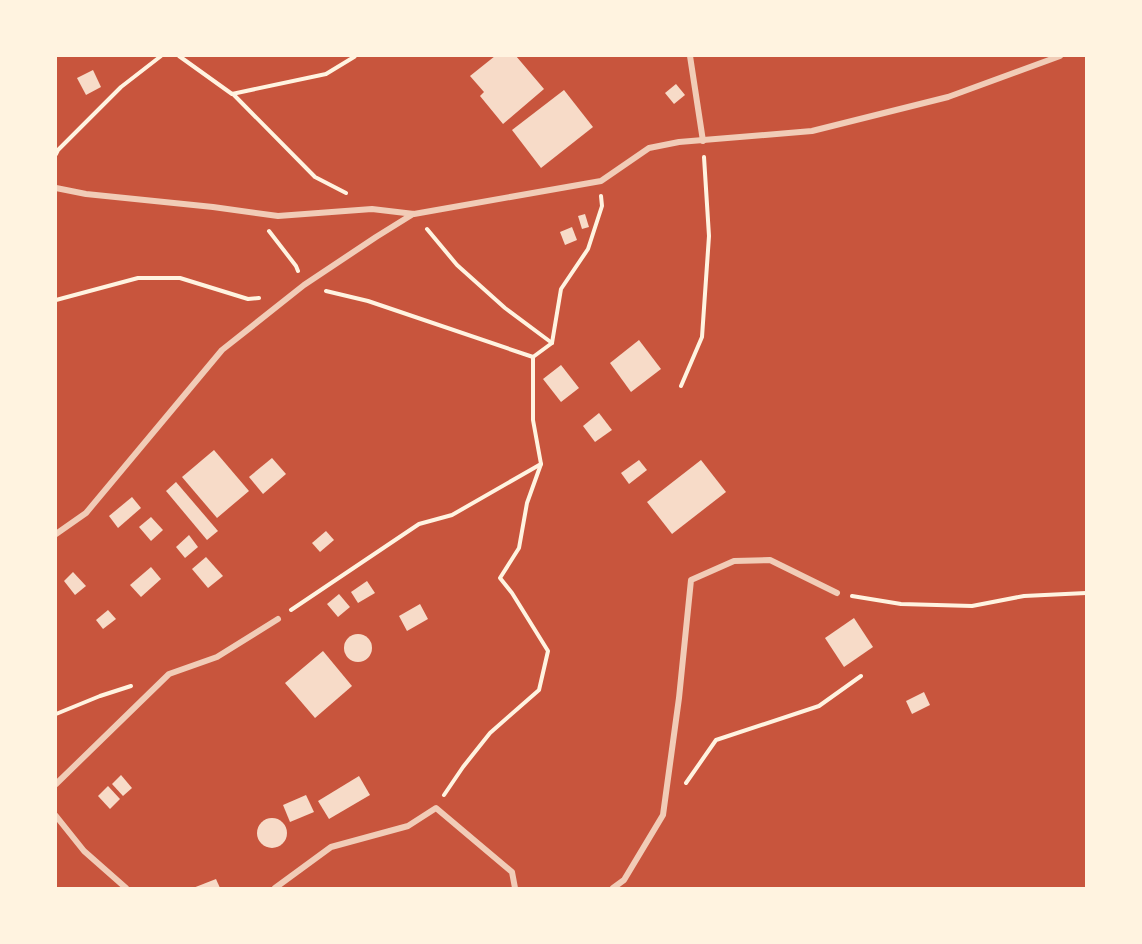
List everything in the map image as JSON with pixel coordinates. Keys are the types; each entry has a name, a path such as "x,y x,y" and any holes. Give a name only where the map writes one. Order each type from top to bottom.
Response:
{"street":[{"path":"690,56 703,141"},
{"path":"56,188 86,194 278,216 372,209 414,214 601,180 649,148 679,142 812,131 948,97 1060,56"},
{"path":"56,534 86,513 222,350 304,285 414,214"},
{"path":"613,888 624,880 663,815 679,698 691,580 734,561 771,560 837,593"},
{"path":"56,784 169,674 217,657 278,620"},
{"path":"275,888 331,847 408,826 436,808 512,872 515,888"},
{"path":"56,816 84,851 126,888"}],"path":[{"path":"56,154 121,87 161,56"},
{"path":"179,56 232,94 315,177 372,209"},
{"path":"232,94 326,74 355,56"},
{"path":"681,386 702,337 709,236 703,141"},
{"path":"436,808 463,767 490,733 539,690 548,651 500,578 519,548 527,503 541,464 533,420 533,357 552,343 561,289 588,249 602,206 601,180"},
{"path":"254,213 296,266 304,285"},
{"path":"414,214 457,265 505,308 552,343"},
{"path":"278,620 419,524 452,515 541,464"},
{"path":"837,593 901,604 972,606 1024,597 1086,593"},
{"path":"56,714 100,696 169,674"},
{"path":"681,789 716,740 819,706 861,676"}],"building":[{"path":"495,56 516,56 544,89 503,124 480,96 484,92 470,76"},
{"path":"93,70 101,87 86,95 77,78"},
{"path":"676,84 685,95 674,104 665,93"},
{"path":"564,90 593,127 541,168 512,130"},
{"path":"585,214 589,227 582,229 578,216"},
{"path":"572,227 577,240 565,245 560,232"},
{"path":"639,340 661,369 631,392 610,363"},
{"path":"561,365 579,388 561,402 543,379"},
{"path":"599,413 612,430 595,442 583,426"},
{"path":"214,450 249,491 217,518 182,477"},
{"path":"272,458 286,474 263,494 249,477"},
{"path":"639,460 647,470 629,484 621,473"},
{"path":"701,460 726,492 672,534 647,502"},
{"path":"176,482 218,531 207,540 166,491"},
{"path":"132,497 141,508 118,528 109,516"},
{"path":"151,517 163,530 151,541 139,527"},
{"path":"326,531 334,540 320,552 312,543"},
{"path":"189,535 198,547 185,558 176,547"},
{"path":"206,557 223,576 208,588 192,569"},
{"path":"151,567 161,579 141,597 130,585"},
{"path":"73,572 86,586 75,595 64,581"},
{"path":"367,581 375,593 358,603 351,592"},
{"path":"339,594 350,607 338,617 327,604"},
{"path":"420,604 428,619 407,631 399,616"},
{"path":"108,610 116,619 103,629 96,620"},
{"path":"854,618 873,647 844,667 825,638"},
{"path":"358,634 368,638 372,648 368,658 358,662 348,658 344,648 348,638"},
{"path":"323,651 352,686 315,718 285,683"},
{"path":"924,692 930,705 912,714 906,701"},
{"path":"121,775 132,788 123,796 112,784"},
{"path":"359,776 370,795 329,819 318,801"},
{"path":"108,786 120,799 110,809 98,796"},
{"path":"306,795 314,812 290,822 283,805"},
{"path":"272,818 278,819 286,827 286,839 278,847 272,848 266,847 258,839 257,833 258,827 266,819"},
{"path":"216,879 220,888 193,888"}]}
